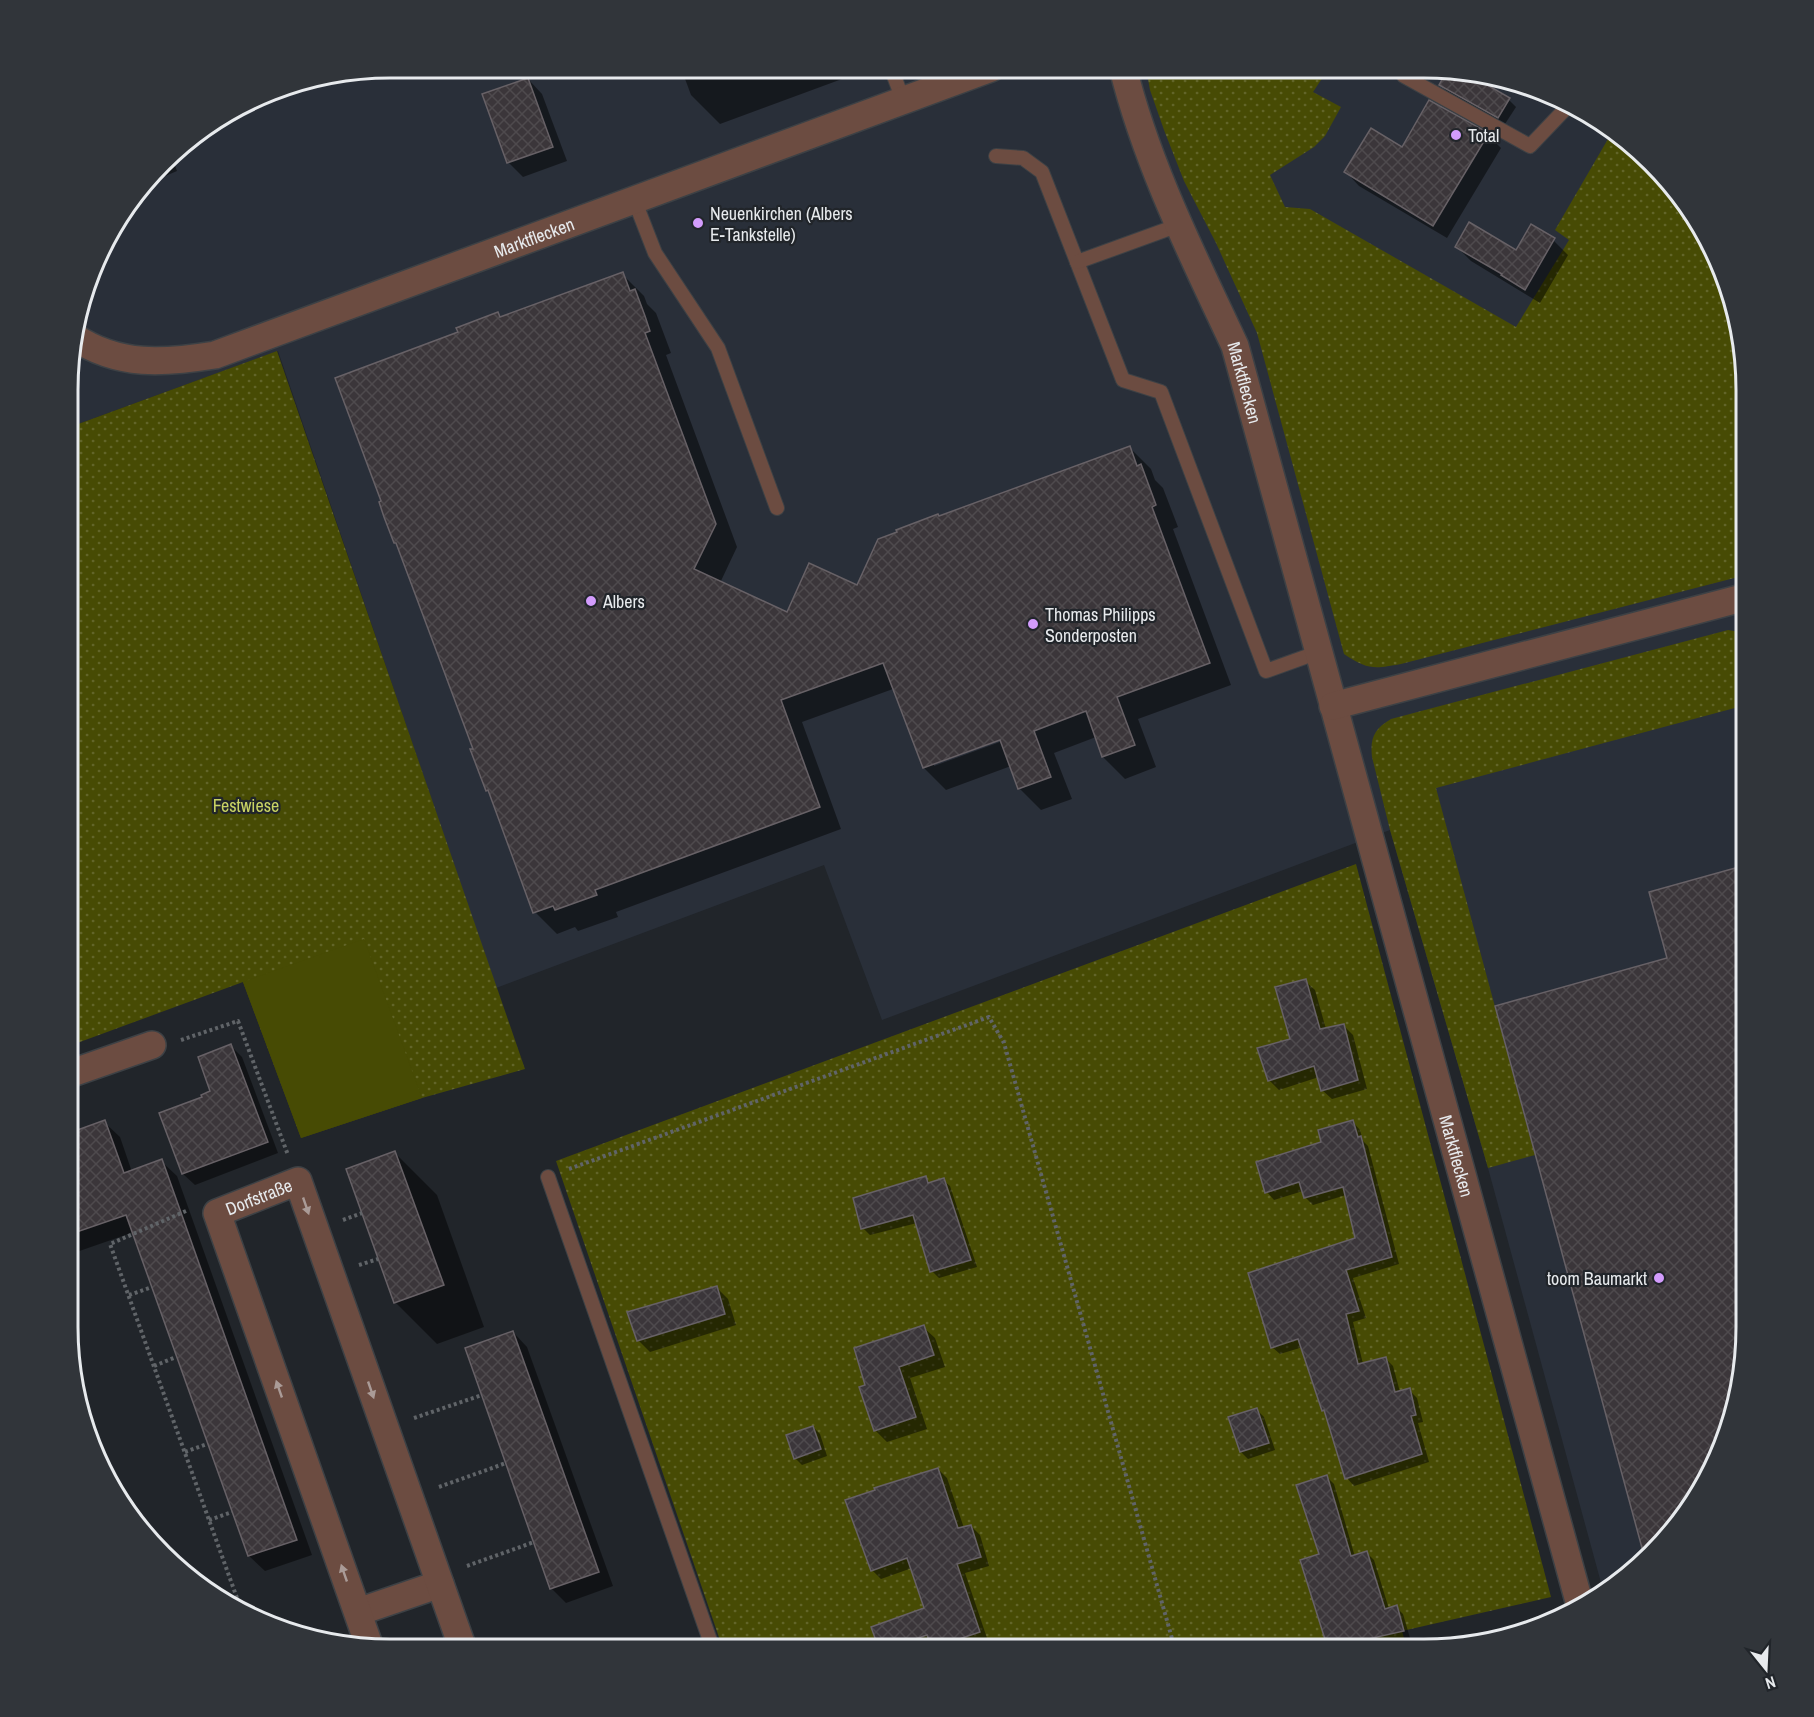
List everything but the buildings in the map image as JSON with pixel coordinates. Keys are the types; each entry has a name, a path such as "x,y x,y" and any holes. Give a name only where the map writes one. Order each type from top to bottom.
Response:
{"street":[{"name":"Marktflecken","path":"82,342 112,356 137,361 179,361 215,355 964,78"},
{"name":"Marktflecken","path":"1126,78 1146,142 1179,225 1235,346 1578,1598"},
{"path":"1334,706 1736,600"},
{"path":"78,1071 152,1045"},
{"name":"Dorfstraße","path":"367,1638 217,1213 298,1180 460,1639"},
{"path":"357,1612 439,1580"}],"lane":[{"path":"895,78 903,100"},
{"path":"1408,78 1530,146 1563,111"},
{"path":"996,156 1023,158 1042,172 1123,380 1161,392 1266,671 1319,652"},
{"path":"634,199 655,253 718,348 777,508"},
{"path":"1077,262 1179,225"},
{"path":"548,1177 710,1639"}],"path":[{"path":"548,1177 989,1017 1004,1043 1171,1639"},
{"path":"152,1045 168,1045 238,1021 298,1180"},
{"path":"217,1213 207,1202 110,1244 237,1599"},
{"path":"343,1220 362,1213"},
{"path":"359,1265 378,1259"},
{"path":"129,1295 152,1287"},
{"path":"154,1366 176,1356"},
{"path":"385,1428 482,1395"},
{"path":"185,1452 207,1444"},
{"path":"410,1498 506,1463"},
{"path":"209,1520 232,1512"},
{"path":"439,1580 534,1542"}],"shaded area":[{"path":"390,78 1444,79 1485,84 1543,102 1580,120 1630,155 1659,184 1683,217 1704,252 1719,290 1730,329 1736,390 1735,1347 1730,1388 1712,1446 1694,1483 1659,1533 1630,1562 1601,1583 1488,1168 1390,830 882,1020 824,865 496,988 278,351 78,424 81,349 95,290 120,234 155,184 184,155 217,131 252,110 309,89 349,81"}],"green space":[{"path":"1148,78 1322,78 1313,92 1341,107 1325,136 1314,147 1270,175 1285,207 1310,209 1516,327 1569,240 1555,230 1608,139 1603,135 1630,155 1659,184 1694,234 1712,271 1725,309 1733,349 1736,390 1736,578 1401,664 1384,667 1365,666 1344,654 1257,333 1216,243 1184,181 1150,90"},
{"name":"Festwiese","path":"277,351 525,1069 422,1098 301,1138 243,982 78,1043 78,424"},
{"path":"1728,630 1736,631 1736,708 1436,788 1535,1155 1488,1168 1390,830 1372,757 1374,735 1391,719"},
{"path":"1356,864 1551,1597 1402,1631 1404,1639 720,1639 556,1161"},
{"path":"364,939 422,1098 301,1138 243,982"}],"place":[{"name":"Total","path":"1456,135"},
{"name":"Neuenkirchen (Albers E-Tankstelle)","path":"698,223"},
{"name":"Albers","path":"591,601"},
{"name":"Thomas Philipps Sonderposten","path":"1033,624"},
{"name":"toom Baumarkt","path":"1659,1278"}]}
